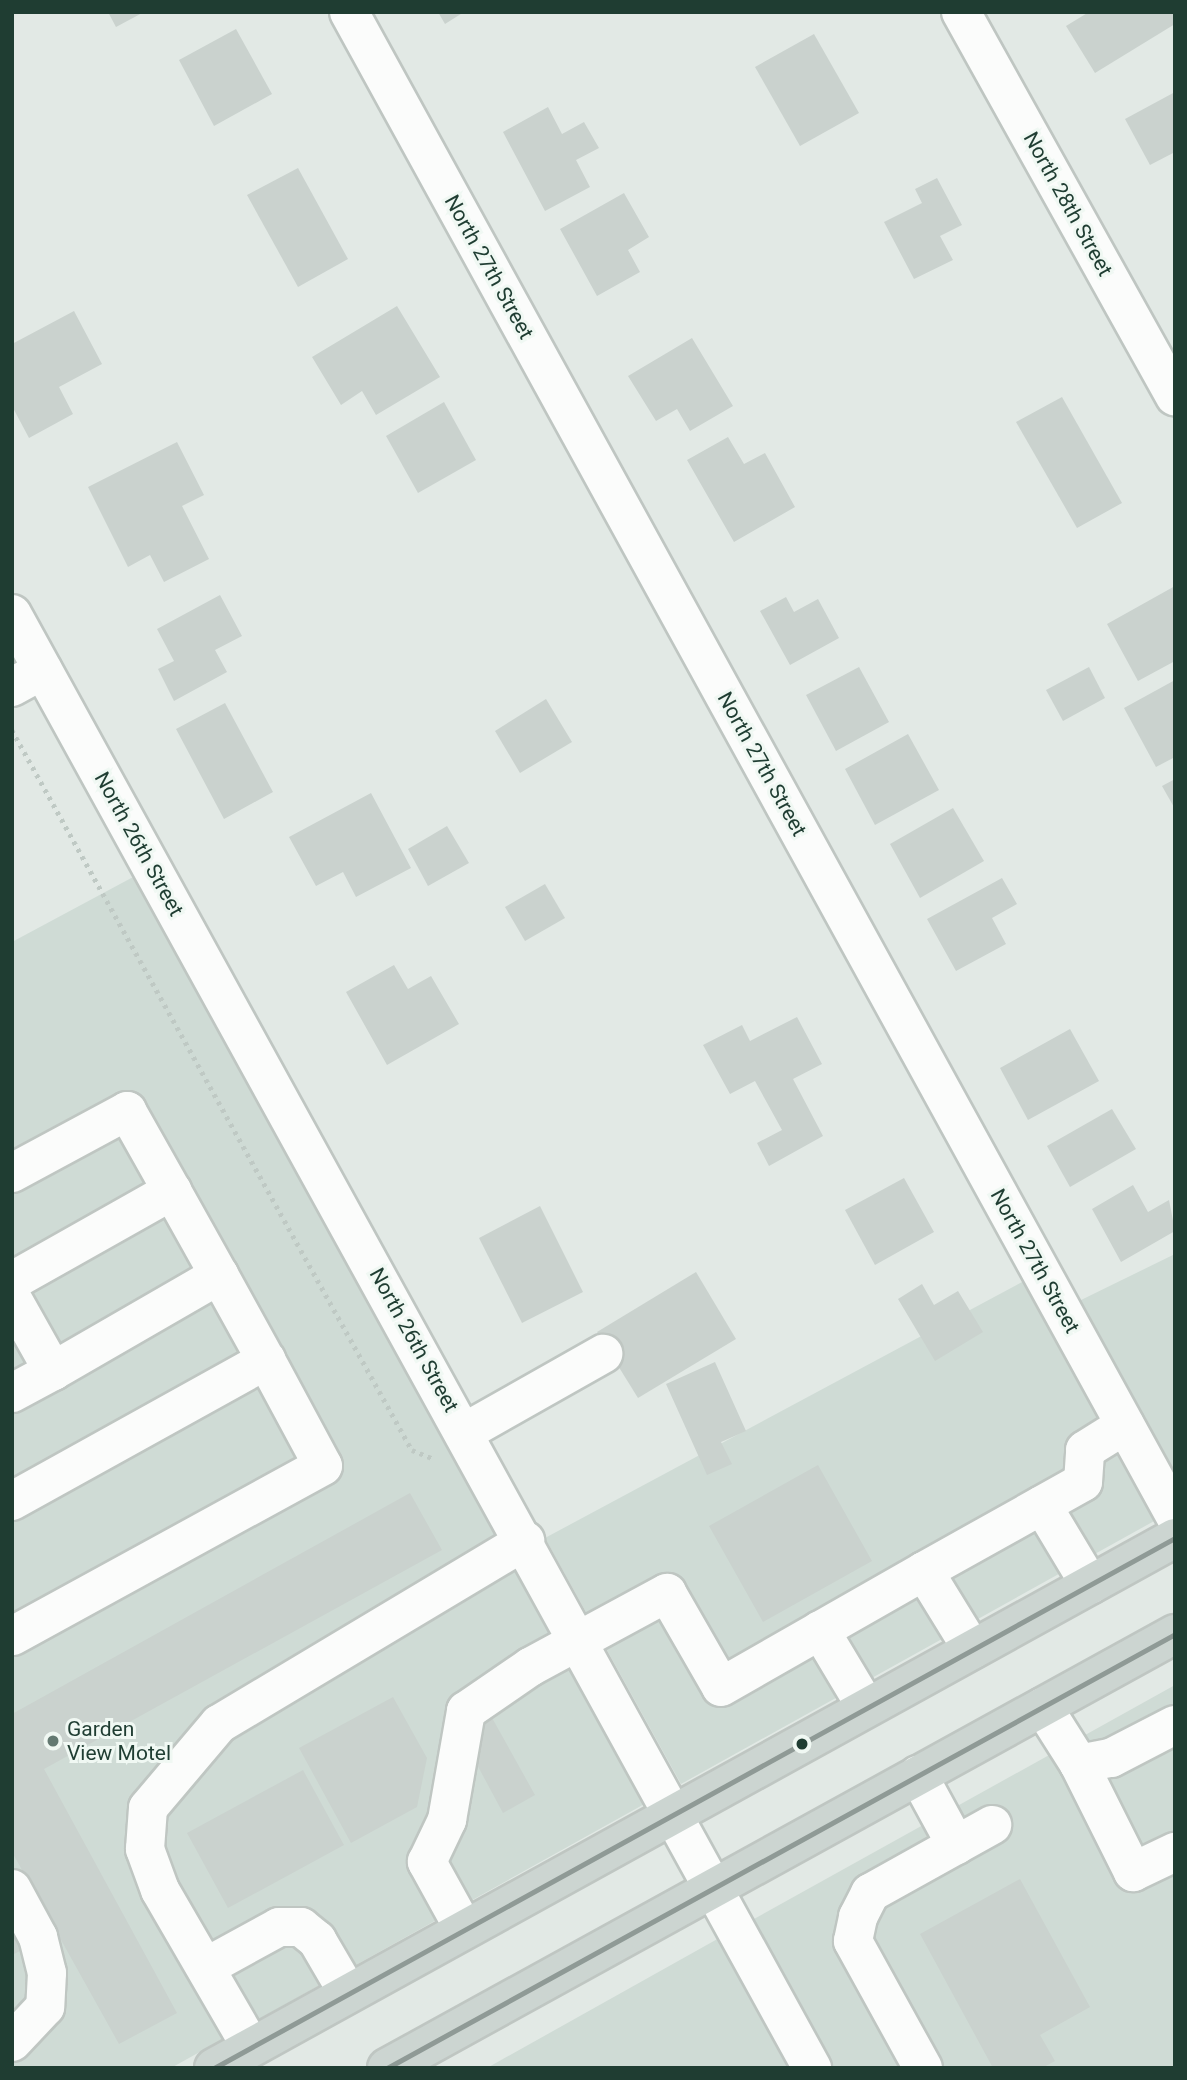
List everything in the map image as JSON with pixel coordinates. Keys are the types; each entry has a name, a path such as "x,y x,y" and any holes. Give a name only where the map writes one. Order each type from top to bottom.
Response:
{"main road":[{"path":"214,2068 1175,1538"},
{"path":"402,2064 715,1886 1175,1634"}],"street":[{"name":"North 27th Street","path":"349,12 1175,1516"},
{"name":"North 28th Street","path":"961,12 1175,396"},
{"name":"North 26th Street","path":"12,614 28,678 455,1448 525,1541 676,1812 813,2068"},
{"path":"12,1173 127,1111 323,1466 12,1636"},
{"path":"12,1280 172,1191"},
{"path":"12,1393 219,1275"},
{"path":"12,1298 53,1371"},
{"path":"455,1448 603,1354"},
{"path":"12,1501 266,1360"},
{"path":"464,1929 427,1862 447,1819 466,1711 580,1640 667,1593 721,1687 1083,1482 1085,1450 1125,1425"},
{"path":"1042,1505 1090,1585"},
{"path":"251,2047 145,1849 148,1808 174,1769 219,1724 525,1541"},
{"path":"924,1571 972,1649"},
{"path":"820,1630 866,1707"},
{"path":"1043,1707 1079,1764 1133,1872 1175,1852"},
{"path":"1079,1764 1111,1758 1175,1724"},
{"path":"918,1775 956,1844"},
{"path":"923,2068 853,1941 870,1893 992,1825"},
{"path":"12,1889 38,1937 47,1973 45,2007 12,2042"},
{"path":"206,1967 278,1927 300,1927 317,1940 348,1993"}],"path":[{"path":"12,730 412,1450 455,1448"}],"shaded area":[{"path":"135,876 648,1802 171,2068 12,2068 12,942"},
{"path":"1175,1254 1175,1476 1079,1301"},
{"path":"1024,1281 1156,1520 681,1784 545,1538"},
{"path":"1175,1685 1175,2068 834,2068 754,1919"},
{"path":"721,1937 791,2068 487,2068"}],"building":[{"path":"108,12 144,12 116,27"},
{"path":"438,12 464,12 445,24"},
{"path":"1089,12 1175,12 1175,24 1095,73 1066,26"},
{"path":"236,29 272,94 214,126 179,60"},
{"path":"814,34 859,113 800,146 755,67"},
{"path":"1175,92 1175,152 1150,165 1125,119"},
{"path":"548,107 562,134 584,122 599,148 576,160 590,187 545,211 503,132"},
{"path":"298,168 348,259 298,287 247,195"},
{"path":"937,178 962,225 940,236 953,260 914,279 884,222 922,203 915,189"},
{"path":"624,193 649,237 628,250 640,272 597,296 560,229"},
{"path":"397,306 440,377 376,415 362,391 341,405 312,357"},
{"path":"74,311 102,364 59,387 73,414 29,438 12,406 12,344"},
{"path":"692,338 733,406 690,431 677,409 656,421 628,376"},
{"path":"1062,397 1122,503 1077,528 1016,422"},
{"path":"444,402 476,460 418,493 386,436"},
{"path":"728,437 744,464 765,453 795,507 734,542 687,460"},
{"path":"177,442 204,495 182,506 209,559 164,582 150,555 128,567 88,487"},
{"path":"1175,586 1175,661 1138,681 1107,624"},
{"path":"220,595 242,636 215,650 227,672 174,701 158,669 174,661 157,629"},
{"path":"786,597 794,612 818,599 839,638 790,665 760,611"},
{"path":"859,667 889,722 836,751 806,695"},
{"path":"1089,667 1105,698 1063,721 1046,690"},
{"path":"1175,680 1175,757 1156,767 1124,708"},
{"path":"546,699 572,742 520,773 495,731"},
{"path":"225,703 273,792 224,819 176,729"},
{"path":"908,734 939,790 875,825 845,769"},
{"path":"1175,779 1175,809 1162,786"},
{"path":"371,793 411,868 356,897 343,872 316,886 289,837"},
{"path":"953,808 984,861 920,898 890,844"},
{"path":"447,826 469,863 428,886 408,849"},
{"path":"1002,878 1017,904 992,918 1006,944 956,971 927,919"},
{"path":"545,884 565,918 525,941 505,907"},
{"path":"394,965 408,989 431,976 459,1024 387,1065 346,992"},
{"path":"797,1017 822,1064 793,1079 823,1136 769,1166 757,1143 782,1130 755,1081 730,1094 703,1045 742,1025 750,1041"},
{"path":"1070,1029 1099,1081 1028,1120 1000,1068"},
{"path":"1112,1109 1136,1149 1070,1187 1047,1146"},
{"path":"904,1178 934,1232 875,1265 845,1210"},
{"path":"1133,1185 1148,1212 1169,1200 1175,1231 1121,1262 1092,1209"},
{"path":"540,1206 583,1292 522,1323 479,1238"},
{"path":"696,1272 736,1339 638,1398 597,1332"},
{"path":"922,1284 934,1305 958,1291 983,1332 935,1361 898,1299"},
{"path":"715,1362 746,1431 721,1442 732,1464 707,1475 666,1384"},
{"path":"818,1465 872,1561 763,1622 709,1526"},
{"name":"Garden View Motel","path":"410,1493 442,1550 44,1769 177,2013 119,2044 12,1852 12,1714"},
{"path":"393,1697 427,1758 417,1807 351,1843 299,1748"},
{"path":"491,1716 535,1795 503,1813 460,1733"},
{"path":"303,1770 344,1845 228,1908 187,1833"},
{"path":"1020,1879 1090,2007 1040,2035 1055,2061 1042,2068 993,2068 920,1934"},
{"path":"12,1931 22,1950 12,1955"}],"transit line":[{"path":"214,2068 1175,1538"},
{"path":"387,2068 1175,1634"}],"place":[{"name":"Garden View Motel","path":"53,1741"}]}
